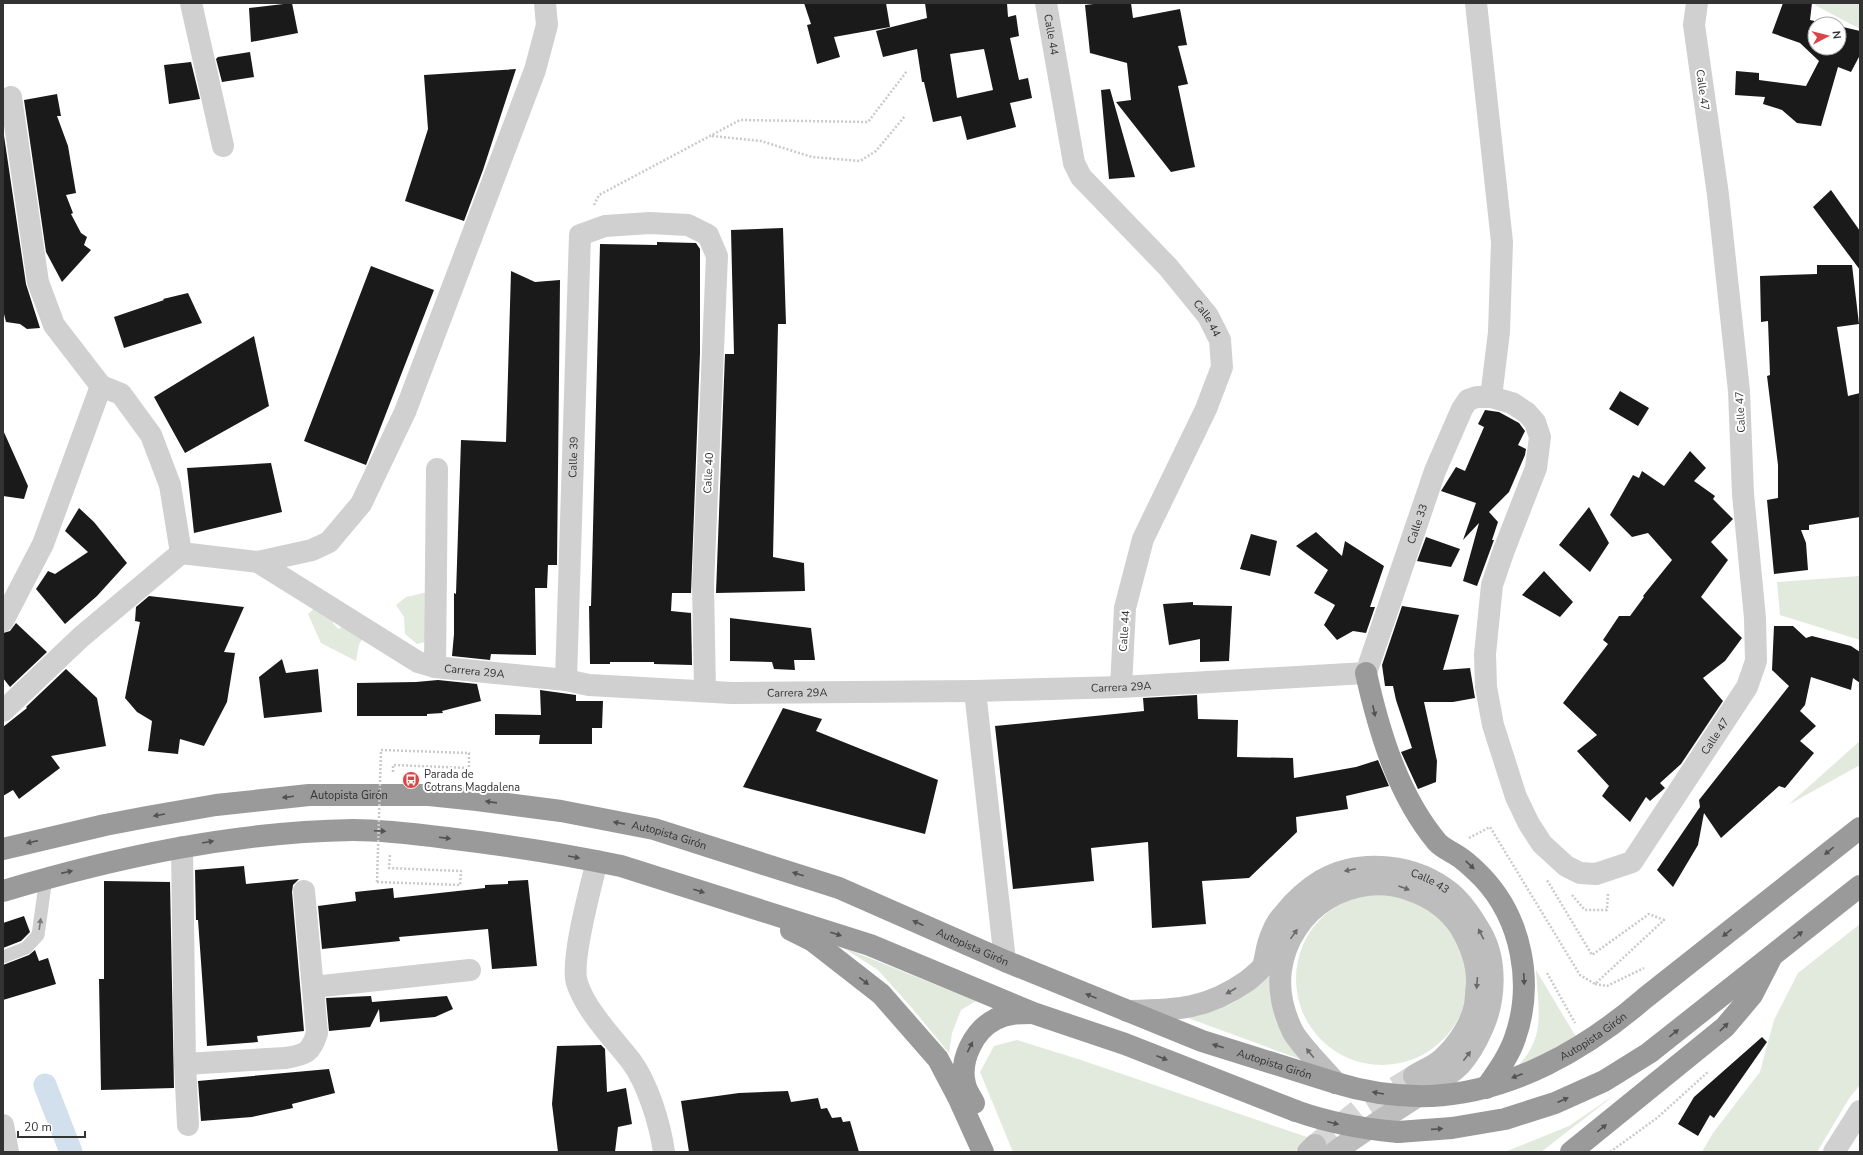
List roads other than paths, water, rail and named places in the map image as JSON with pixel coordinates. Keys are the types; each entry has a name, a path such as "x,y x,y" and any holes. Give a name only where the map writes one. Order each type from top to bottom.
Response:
{"highway":[{"path":"1366,673 1378,726 1391,762 1412,804 1438,843 1462,858 1483,878 1500,901 1513,926 1519,947 1524,982 1522,1011 1515,1039 1503,1064 1486,1088"},
{"name":"Autopista Girón","path":"3,849 147,817 216,805 309,795 414,795 477,800 561,812 654,830 747,858 838,888 1005,961 1202,1041 1359,1090 1382,1094 1430,1096 1455,1095 1486,1088 1554,1062 1587,1044 1617,1023 1657,989 1860,828"},
{"path":"3,891 46,878 182,847 267,834 354,830 390,831 496,844 597,861 622,866 870,945 1033,1013 1125,1044 1321,1120 1346,1126 1398,1132 1452,1128 1505,1119 1555,1103 1604,1081 1649,1053 1860,886"},
{"path":"736,903 813,941 881,994 938,1059 959,1099 983,1152"},
{"path":"1571,1152 1725,1027 1752,995 1772,955"},
{"path":"996,1152 990,1135 965,1084 964,1065 969,1046 980,1030 995,1019 1014,1013 1033,1013"}],"street":[{"path":"190,3 222,146"},
{"path":"3,711 81,637 181,553 258,562 312,550 329,542 361,504 404,412 535,70 547,26 545,3"},
{"name":"Calle 44","path":"1046,3 1074,162 1081,177 1168,267 1208,316 1220,340 1222,367 1220,374 1206,409 1143,539 1125,608 1121,687"},
{"path":"1476,3 1502,242 1499,332 1491,397"},
{"name":"Calle 47","path":"1491,397 1512,403 1527,413 1535,422 1540,437 1536,468 1492,585 1485,654 1486,687 1493,726 1516,797 1528,824 1542,844 1566,866 1580,873 1596,874 1632,862 1747,687 1756,661 1755,618 1743,494 1739,391 1718,195 1694,25 1697,3"},
{"path":"11,97 38,282 54,325 101,386 121,394 151,436 170,485 181,553"},
{"name":"Calle 39","path":"566,680 580,235 605,226 650,223 688,225 708,235 717,256"},
{"name":"Calle 40","path":"705,691 703,585 717,256"},
{"path":"3,621 43,544 101,386"},
{"name":"Calle 33","path":"1366,673 1435,471 1462,409 1468,400 1476,397 1491,397"},
{"path":"436,667 437,469"},
{"name":"Carrera 29A","path":"258,562 418,662 436,667 566,680 589,685 732,693 975,691 1121,687 1366,673"},
{"path":"975,691 1005,961"},
{"path":"182,847 185,1064 188,1125"},
{"path":"597,861 576,960 577,983 587,1003 635,1069 652,1103 664,1152"},
{"name":"Calle 43","path":"1127,1010 1164,1011 1182,1009 1200,1005 1233,990 1262,968 1269,941 1282,916 1300,896 1322,880 1348,870 1375,866 1402,869 1428,878 1451,893 1470,913 1483,937 1491,963 1493,991 1487,1018 1476,1043 1460,1065 1438,1082 1320,1150"},
{"name":"Calle 43","path":"1336,1083 1294,1033 1282,1002 1281,970 1290,940 1308,913 1334,894 1364,884 1396,885 1426,896 1452,915 1469,942 1476,967 1475,1006 1463,1035 1442,1059 1414,1076"},
{"path":"185,1064 300,1056 313,1046 317,1033 304,891"},
{"path":"313,987 470,970"},
{"path":"1834,1152 1855,1118"},
{"path":"1850,1152 1855,1118"},
{"path":"3,1125 8,1152"}],"lane":[{"path":"3,957 26,948 38,935 46,878"}],"waterway":[{"path":"45,1085 71,1152"}],"tunnel":[{"path":"1315,1145 1361,1108 1414,1076"}],"place":[{"name":"Parada de Cotrans Magdalena","path":"411,780"}]}
